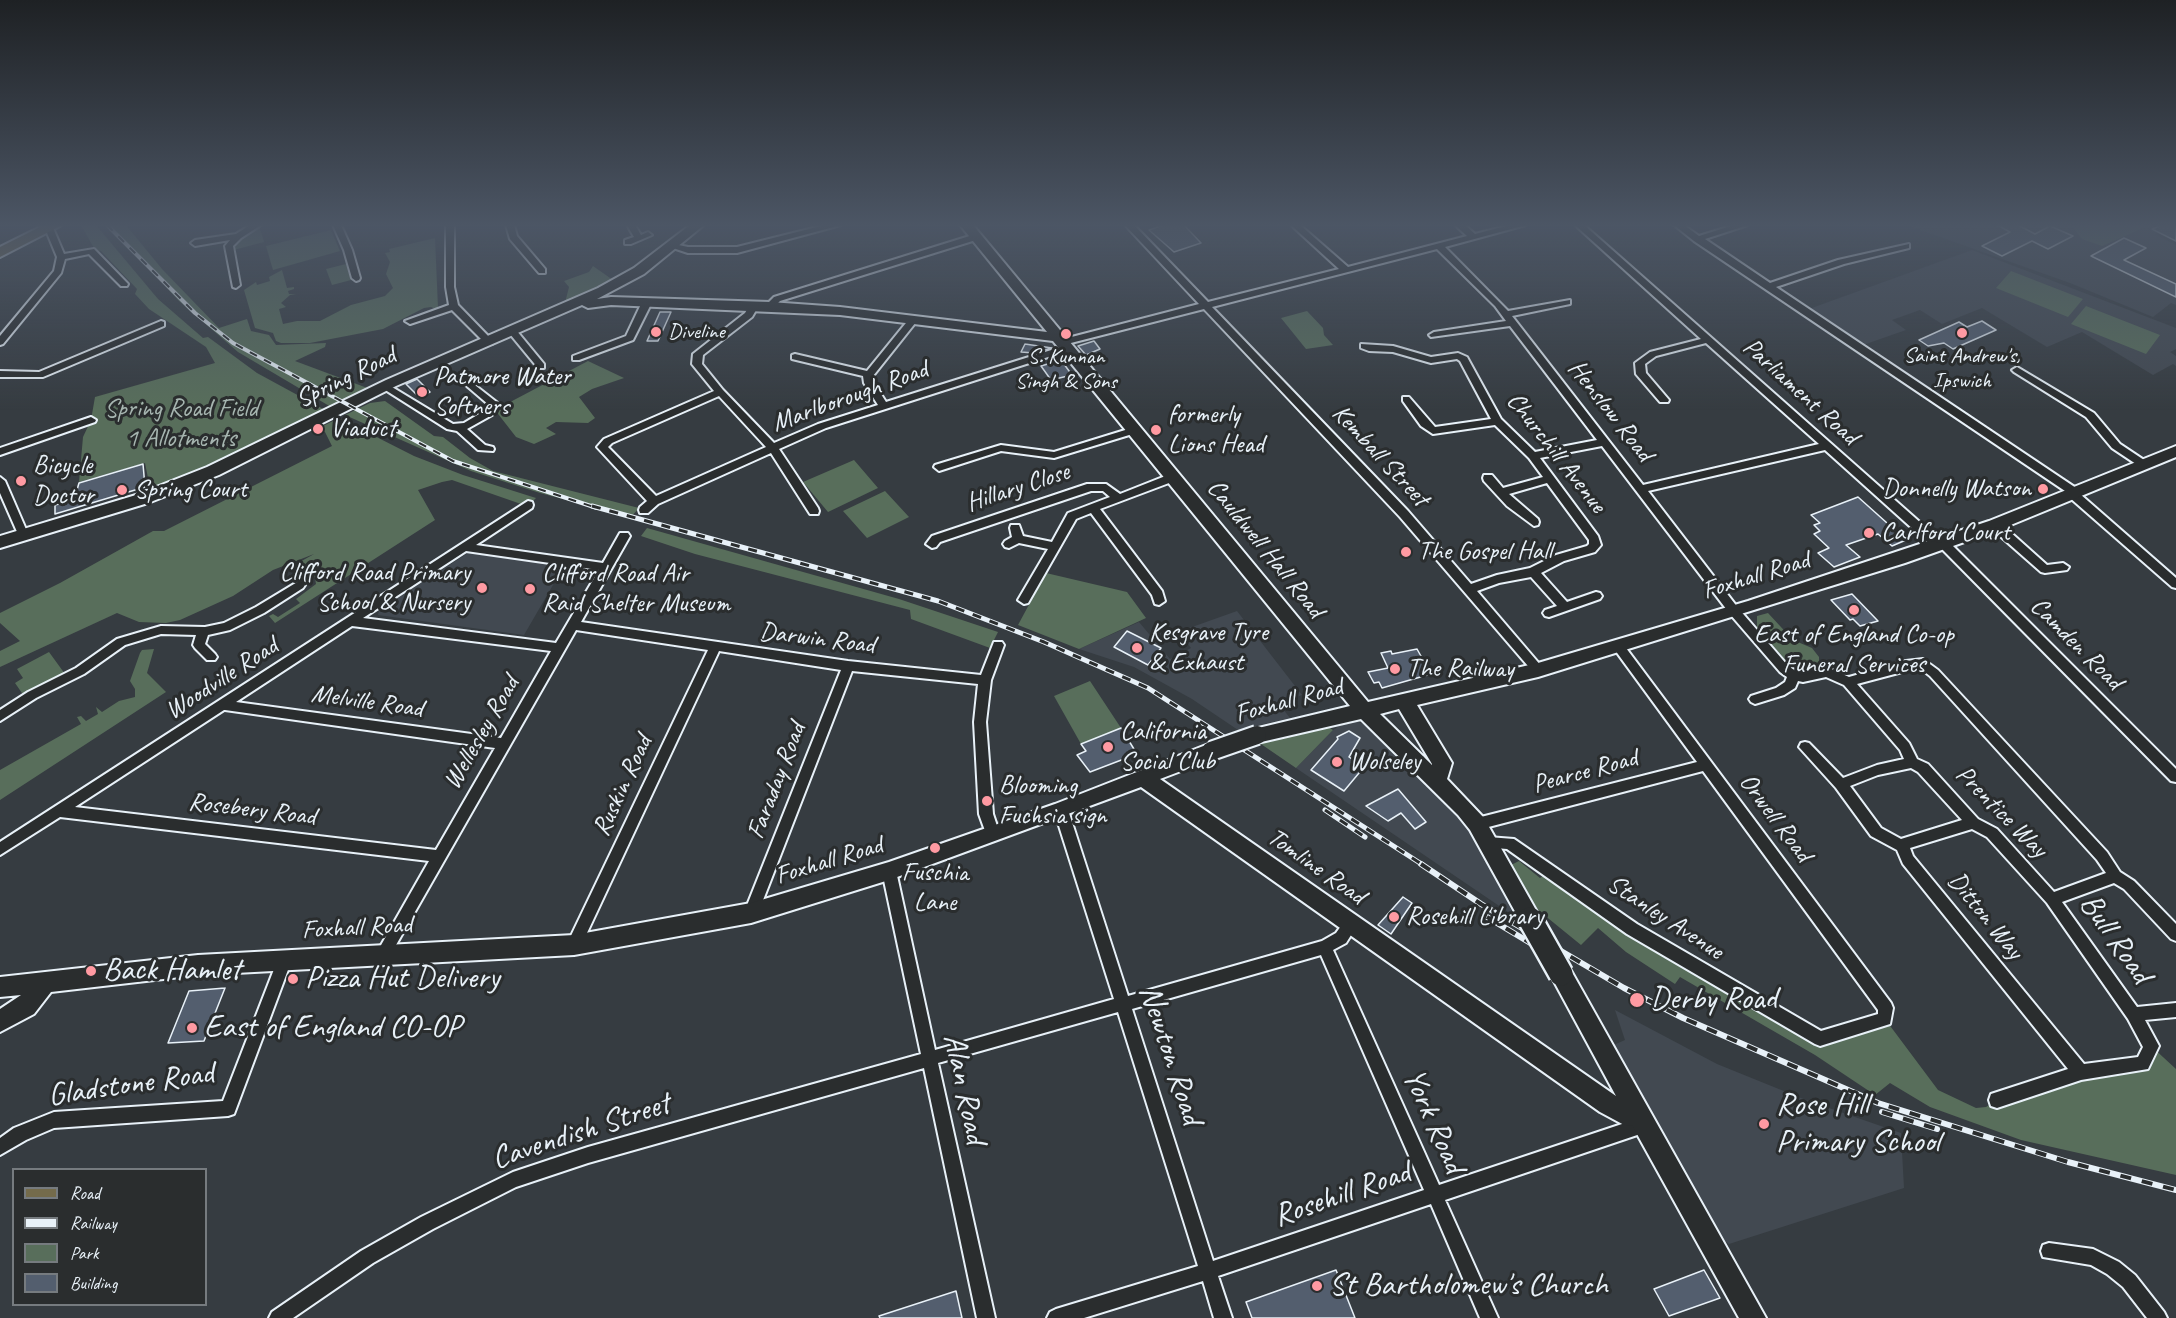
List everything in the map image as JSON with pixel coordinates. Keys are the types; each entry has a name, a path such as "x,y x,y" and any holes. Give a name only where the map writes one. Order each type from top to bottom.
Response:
{"street":[{"path":"0,342 45,287"},
{"path":"450,287 454,306 489,342"},
{"name":"Spring Road","path":"0,542 142,499 182,484 384,386 572,307 607,296 620,287"},
{"path":"770,306 777,299 817,287"},
{"name":"Cauldwell Hall Road","path":"1017,287 1364,710"},
{"name":"Kemball Street","path":"1188,287 1397,506 1538,670"},
{"name":"Marlborough Road","path":"654,501 822,426 1062,342 1280,287"},
{"name":"Henslow Road","path":"1478,287 1509,318 1734,611 1784,669 1793,675"},
{"name":"Parliament Road","path":"1648,287 1940,544"},
{"path":"1770,287 2074,493 2176,584"},
{"path":"607,296 647,302 770,306 913,320 1042,337 1062,342"},
{"path":"576,358 630,338 647,302"},
{"path":"1434,335 1567,302"},
{"path":"754,305 748,315 698,354 697,364 773,448 814,511"},
{"path":"410,321 454,306"},
{"path":"884,406 869,383 869,374 913,320"},
{"path":"0,375 40,375 161,324"},
{"path":"513,332 541,366"},
{"path":"1664,400 1641,374 1640,363 1653,354 1708,340"},
{"name":"Churchill Avenue","path":"1364,346 1374,352 1393,349 1431,360 1458,356 1464,359 1497,421 1533,456 1594,538 1595,545 1591,549 1560,558 1533,572 1497,579 1470,589"},
{"path":"795,357 869,374"},
{"path":"2017,370 2090,415 2108,439 2143,464"},
{"path":"451,427 466,426 488,412 494,404 471,385"},
{"path":"384,386 451,427 460,429 482,448 489,449"},
{"path":"644,510 654,501 602,447 608,441 720,392"},
{"path":"1406,399 1425,424 1434,431 1497,421"},
{"path":"0,452 91,420"},
{"path":"939,467 1000,448 1054,455 1135,430"},
{"path":"1533,456 1605,442"},
{"path":"1642,489 1827,446"},
{"name":"Foxhall Road","path":"0,987 198,964 574,945 751,913 890,871 993,835 1257,735 1538,670 1734,611 1995,525 2176,451"},
{"path":"1024,600 1069,519 1117,497 1173,477"},
{"path":"1488,478 1534,522"},
{"path":"1501,492 1550,478"},
{"path":"0,481 23,534"},
{"name":"Hillary Close","path":"932,544 936,539 1091,487 1106,488 1117,497"},
{"name":"Woodville Road","path":"0,849 225,705 528,505"},
{"path":"1093,508 1158,594 1159,601"},
{"path":"1995,525 2045,569 2063,567"},
{"name":"Wellesley Road","path":"383,954 560,648 604,567 624,536"},
{"path":"1014,537 1053,546"},
{"name":"Camden Road","path":"1940,544 2176,777"},
{"path":"465,547 604,567"},
{"path":"1533,572 1565,607"},
{"path":"0,716 32,695 72,676 113,646 131,638 161,630 203,631 226,627 264,614 299,585"},
{"path":"1549,613 1596,596"},
{"path":"351,621 560,648"},
{"name":"Darwin Road","path":"572,625 848,666 985,680"},
{"path":"203,631 199,645 211,657"},
{"path":"993,835 986,814 980,722 985,680 998,645"},
{"name":"Orwell Road","path":"1619,647 1886,1008 1886,1019"},
{"name":"Ruskin Road","path":"574,945 715,648"},
{"name":"Bull Road","path":"1848,682 1906,666 1923,664 1934,673 2102,856 2115,876 2129,885 2176,934"},
{"name":"Faraday Road","path":"751,913 848,666"},
{"path":"1755,699 1780,692 1791,685 1793,675 1803,677 1827,672 1848,682 1905,747 1912,763 1877,770 1841,784"},
{"path":"1404,701 1442,763 1442,770 1436,779"},
{"name":"Melville Road","path":"225,705 503,744"},
{"path":"1364,710 1436,779 1477,824 1753,1318"},
{"path":"1805,747 1841,784 1876,832 1902,846 1908,841 1973,823"},
{"name":"Prentice Way","path":"1912,763 1923,768 1973,823 1992,833 2052,899"},
{"name":"Pearce Road","path":"1477,824 1705,765"},
{"name":"Tomline Road","path":"1142,777 1608,1104 1626,1114 1643,1118"},
{"name":"Newton Road","path":"1061,810 1223,1318"},
{"name":"Rosebery Road","path":"59,811 438,856"},
{"name":"Stanley Avenue","path":"1488,843 1509,843 1632,929 1820,1039 1886,1019"},
{"name":"Ditton Way","path":"1902,846 1908,860 2081,1072"},
{"name":"Alan Road","path":"890,871 928,1059 986,1318"},
{"name":"Bull Road","path":"1997,1101 2081,1072 2143,1064 2151,1046 2133,1014 2052,899 2115,876"},
{"path":"1325,947 1341,938 1351,924"},
{"name":"Cavendish Street","path":"278,1318 367,1257 427,1223 513,1180 588,1155 1325,947"},
{"name":"York Road","path":"1325,947 1489,1318"},
{"name":"Gladstone Road","path":"0,1147 20,1134 54,1120 228,1108 285,959"},
{"path":"0,1021 32,1002 46,981"},
{"path":"2133,1014 2176,1010"},
{"name":"Rosehill Road","path":"1056,1318 1434,1195 1643,1118"},
{"path":"2049,1251 2093,1257 2113,1268 2129,1281 2158,1318"}],"shaded area":[{"path":"1871,287 2067,287 2176,328 2176,349 2170,352 2176,356 2176,366 2173,364 2153,375 2082,332 2047,347 1982,308 1942,324 1920,310 1892,320 1906,330 1863,345 1809,309"},
{"path":"2079,287 2176,287 2176,305 2171,303 2153,317"},
{"name":"Clifford Road Primary School & Nursery","path":"468,553 564,566 524,635 378,615 379,610"},
{"path":"1237,611 1302,695 1279,704 1290,718 1238,730 1192,699 1134,667 1079,649 1139,622 1170,659 1191,648 1178,632"},
{"path":"1351,719 1376,729 1471,825 1514,916 1296,768 1333,730"},
{"name":"Rose Hill Primary School","path":"1615,1010 1717,1064 1806,1100 1901,1133 1904,1188 1729,1244 1716,1235 1609,1047 1625,1040"}],"green space":[{"name":"Spring Road Field 1 Allotments","path":"135,287 148,287 158,299 203,338 208,337 257,373 325,410 209,467 150,488 145,463 79,482 83,437 91,420 95,397 215,363 206,347 149,309 135,294 137,289"},
{"path":"166,287 179,287 219,328 247,319 251,331 269,335 276,345 326,343 325,347 295,361 370,389 331,407 238,352"},
{"path":"249,287 294,287 288,291 289,294 296,294 290,295 281,303 286,307 279,309 283,324 297,321 320,321 351,305 385,296 393,288 437,287 438,308 445,307 442,312 431,307 424,308 383,329 310,343 281,343 276,341 273,333 255,328 244,290"},
{"path":"569,287 602,287 565,303"},
{"path":"2051,287 2083,299 2068,317 1996,288"},
{"path":"2086,306 2160,335 2146,354 2071,324"},
{"path":"1307,311 1323,328 1324,335 1333,345 1306,349 1281,318"},
{"path":"588,361 624,378 592,389 579,397 595,418 588,423 556,422 546,428 556,434 534,444 516,437 495,410"},
{"path":"385,401 434,436 443,437 470,458 493,471 639,508 631,517 540,493 471,471 345,415 370,403"},
{"path":"339,418 414,456 463,475 536,498 531,503 521,504 452,480 442,482 418,490 435,520 275,623 269,616 273,614 278,617 300,603 296,599 316,584 315,578 310,574 303,578 291,567 314,554 273,570 233,596 180,620 166,623 139,622 117,613 0,667 0,651 20,641 0,623 0,613 60,583 153,531 164,531 332,446 325,432 317,429"},
{"path":"854,460 878,488 828,512 803,482"},
{"path":"885,491 909,517 867,538 843,511"},
{"path":"647,528 899,599 998,632 990,648 911,619 910,610 695,554 641,536"},
{"path":"1046,573 1127,592 1146,618 1079,649 1018,625"},
{"path":"1768,613 1793,640 1812,648 1819,657 1819,664 1806,669 1798,669 1787,662 1757,627 1757,616"},
{"path":"154,649 147,673 166,692 0,800 0,770 81,724 77,717 81,716 86,721 98,714 96,707 102,712 119,701 135,697 135,689 130,681 140,653 142,650"},
{"path":"49,652 65,674 24,696 15,683 23,678 17,669"},
{"path":"1090,681 1121,728 1081,744 1054,696"},
{"path":"1324,724 1333,730 1296,768 1258,742"},
{"path":"1519,861 1540,878 1550,871 1819,1039 1885,1019 1938,1090 1976,1108 1986,1107 1997,1100 2143,1064 2151,1046 2176,1069 2176,1175 2021,1140 1930,1107 1890,1083 1875,1095 1815,1055 1680,977 1675,984 1626,952 1598,928 1581,945 1538,910 1511,865"}],"building":[{"path":"2154,287 2176,287 2176,297"},
{"name":"Diveline","path":"660,312 671,312 658,341 647,341"},
{"name":"Saint Andrew's, Ipswich","path":"1982,321 1996,330 1953,349 1944,343 1928,346 1919,340 1959,322 1967,327"},
{"path":"1094,341 1100,349 1086,355 1078,346"},
{"path":"1025,344 1052,348 1034,353 1021,352"},
{"path":"1061,360 1072,375 1051,380 1041,366"},
{"name":"Patmore Water Softners","path":"417,379 430,392 419,397 406,384"},
{"name":"Spring Court","path":"143,464 145,487 55,514 55,505 74,500 79,483"},
{"name":"Carlford Court","path":"1858,497 1906,540 1892,546 1878,534 1846,545 1860,557 1834,567 1818,553 1829,548 1814,534 1820,531 1814,525 1820,523 1811,515"},
{"name":"East of England Co-op Funeral Services","path":"1852,594 1878,621 1860,626 1853,619 1850,620 1831,600"},
{"name":"Kesgrave Tyre & Exhaust","path":"1127,631 1161,648 1148,665 1114,647"},
{"path":"1417,649 1431,674 1382,688 1379,682 1374,683 1368,672 1388,668 1381,653 1391,651 1392,654"},
{"name":"California Social Club","path":"1121,728 1137,754 1090,772 1077,755 1086,751 1081,744"},
{"name":"Wolseley","path":"1349,731 1360,738 1349,757 1364,767 1344,791 1311,770 1338,739 1337,737"},
{"path":"1398,789 1426,822 1415,829 1401,813 1388,821 1366,806"},
{"name":"Rosehill Library","path":"1403,897 1412,903 1391,934 1378,925"},
{"name":"East of England CO-OP","path":"225,988 204,1041 168,1043 189,991"},
{"name":"St Bartholomew's Church","path":"1336,1270 1355,1318 1252,1318 1246,1302"},
{"path":"1704,1270 1720,1298 1669,1316 1654,1289"},
{"path":"956,1291 962,1318 880,1318 879,1316"}],"railway":[{"path":"169,287 195,313 233,343 453,461 597,508"},
{"path":"592,506 938,601 1044,642 1148,688 1423,865"},
{"path":"1325,810 1365,837"},
{"path":"1421,864 1481,904 1624,988 1683,1018 1878,1103 2068,1162 2176,1190"},
{"path":"1487,917 1567,965"},
{"path":"1882,1112 1937,1129"}],"place":[{"name":"Diveline","path":"656,332"},
{"name":"Saint Andrew's, Ipswich","path":"1962,333"},
{"name":"S. Kunnan Singh & Sons","path":"1066,334"},
{"name":"Patmore Water Softners","path":"422,392"},
{"name":"Viaduct","path":"318,429"},
{"name":"formerly Lions Head","path":"1156,430"},
{"name":"Bicycle Doctor","path":"21,481"},
{"name":"Donnelly Watson","path":"2043,489"},
{"name":"Spring Court","path":"122,490"},
{"name":"Carlford Court","path":"1869,533"},
{"name":"The Gospel Hall","path":"1406,552"},
{"name":"Clifford Road Primary School & Nursery","path":"482,588"},
{"name":"Clifford Road Air Raid Shelter Museum","path":"530,589"},
{"name":"East of England Co-op Funeral Services","path":"1854,610"},
{"name":"Kesgrave Tyre & Exhaust","path":"1137,648"},
{"name":"The Railway","path":"1395,669"},
{"name":"California Social Club","path":"1108,747"},
{"name":"Wolseley","path":"1337,762"},
{"name":"Blooming Fuchsia sign","path":"987,801"},
{"name":"Fuschia Lane","path":"935,848"},
{"name":"Rosehill Library","path":"1394,917"},
{"name":"Back Hamlet","path":"91,971"},
{"name":"Pizza Hut Delivery","path":"293,979"},
{"name":"Derby Road","path":"1637,1000"},
{"name":"East of England CO-OP","path":"192,1028"},
{"name":"Rose Hill Primary School","path":"1764,1124"},
{"name":"St Bartholomew's Church","path":"1317,1286"}]}
